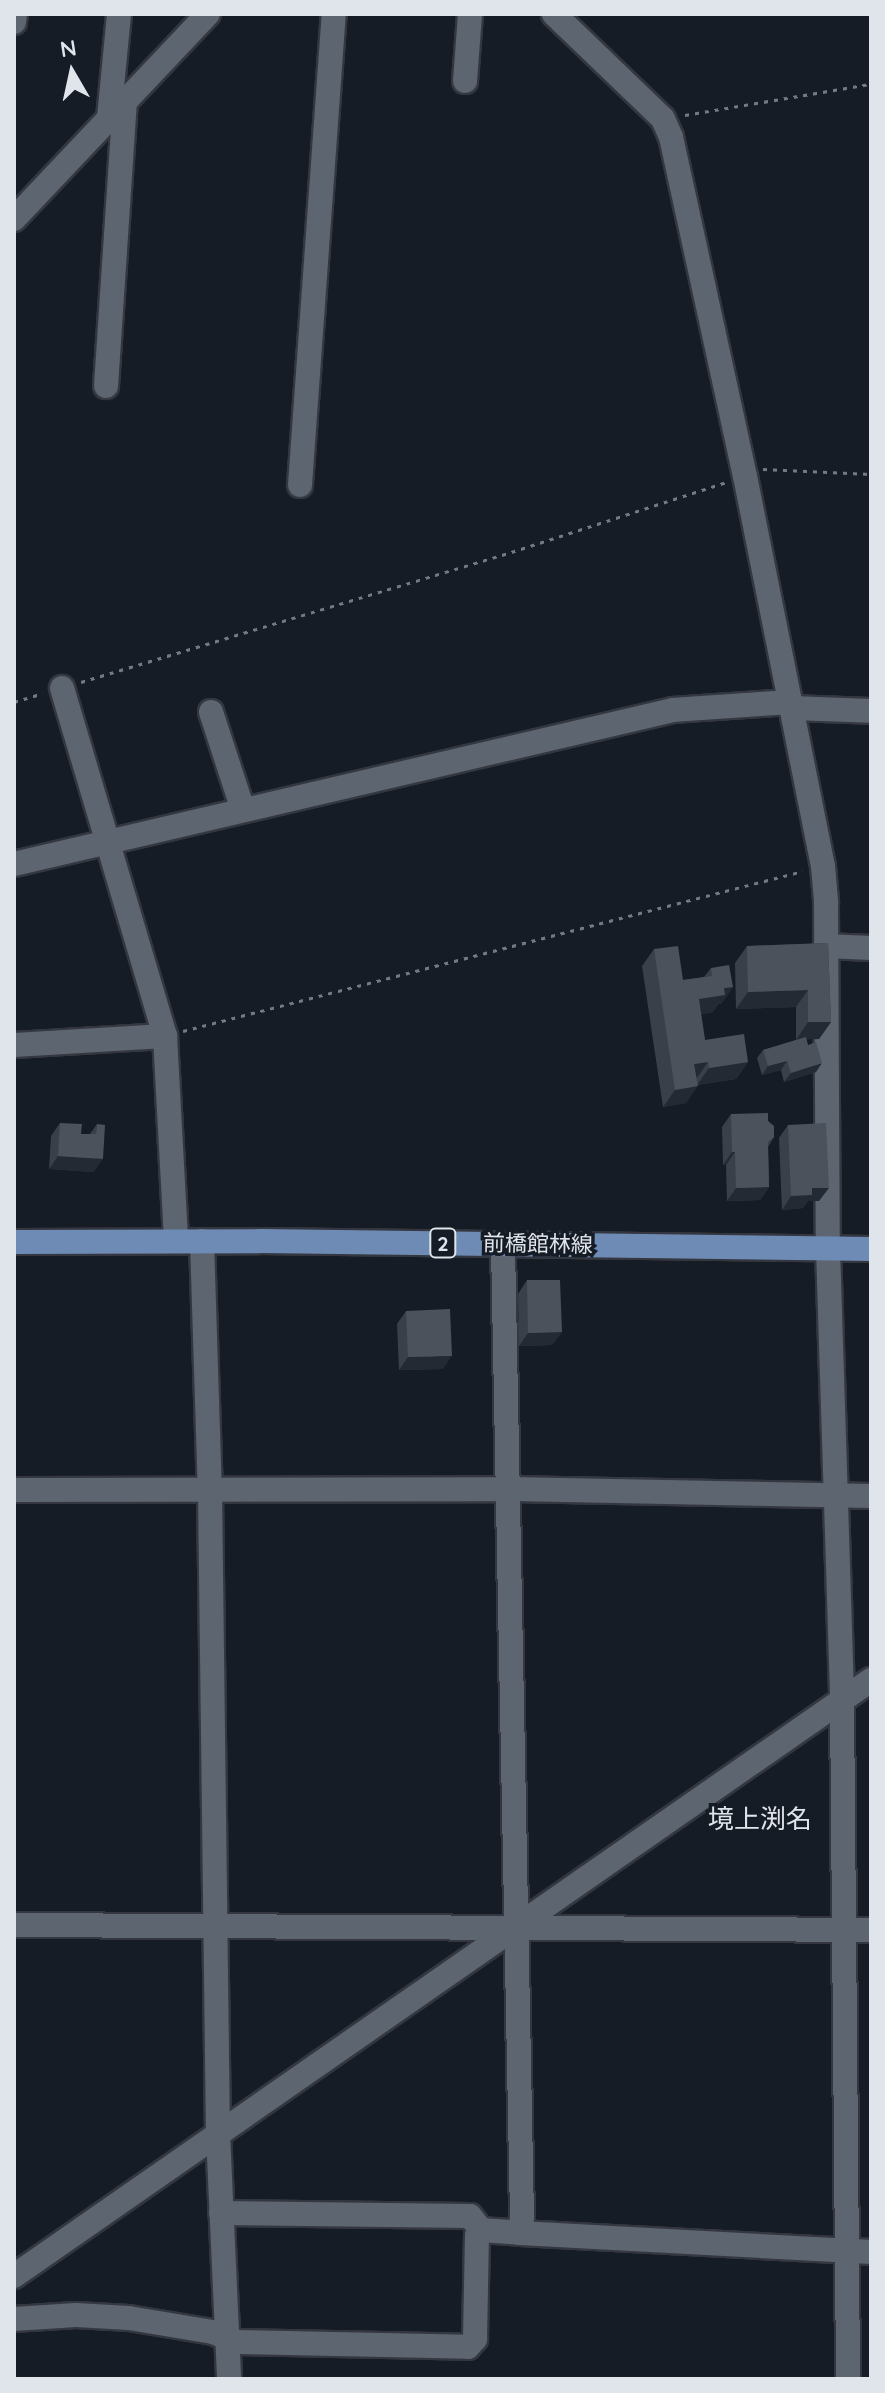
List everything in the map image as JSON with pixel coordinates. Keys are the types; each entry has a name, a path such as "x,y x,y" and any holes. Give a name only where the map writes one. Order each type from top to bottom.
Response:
{"main road":[{"name":"前橋館林線","path":"14,1242 202,1241 871,1249"}],"street":[{"path":"14,22 15,14"},
{"path":"106,386 119,14"},
{"path":"180,41 181,14"},
{"path":"14,219 208,14"},
{"path":"300,485 334,14"},
{"path":"465,81 470,14"},
{"path":"554,14 564,27 663,119 677,161 745,472 823,866 828,1248 842,1701 844,1929 860,2252 848,2379"},
{"path":"62,688 165,1036 176,1241"},
{"path":"14,864 673,710 790,705 871,711"},
{"path":"211,712 243,810"},
{"path":"826,946 871,948"},
{"path":"14,1045 165,1036"},
{"path":"202,1241 210,1491 218,2134 229,2379"},
{"path":"503,1244 520,2233"},
{"path":"14,1490 507,1489 871,1496"},
{"path":"14,2276 514,1925 871,1680"},
{"path":"14,1925 514,1925 532,1929 871,1930"},
{"path":"221,2213 470,2216 481,2230 860,2252"},
{"path":"14,2319 76,2315 129,2318 213,2332 227,2340 468,2347 475,2339 477,2236 481,2230"}],"path":[{"path":"663,119 871,84"},
{"path":"14,702 515,551 745,472 871,474"},
{"path":"165,1036 823,866"}],"building":[{"path":"828,943 831,1022 808,1022 808,990 748,992 747,946"},
{"path":"678,946 683,980 712,976 711,968 729,965 733,987 724,988 725,995 699,999 705,1040 744,1034 748,1062 709,1068 708,1062 694,1064 698,1086 675,1090 654,949"},
{"path":"806,1037 808,1045 816,1042 822,1063 791,1073 787,1061 768,1066 763,1050"},
{"path":"768,1113 768,1121 774,1126 774,1137 768,1142 769,1187 736,1188 731,1114"},
{"path":"60,1123 82,1124 81,1134 96,1134 97,1124 105,1125 103,1159 58,1156"},
{"path":"826,1123 829,1188 812,1188 812,1195 791,1196 788,1125"},
{"path":"527,1280 560,1280 562,1332 528,1333"},
{"path":"450,1309 452,1356 408,1357 406,1311"}],"district":[{"name":"境上渕名","path":"760,1819"}]}
